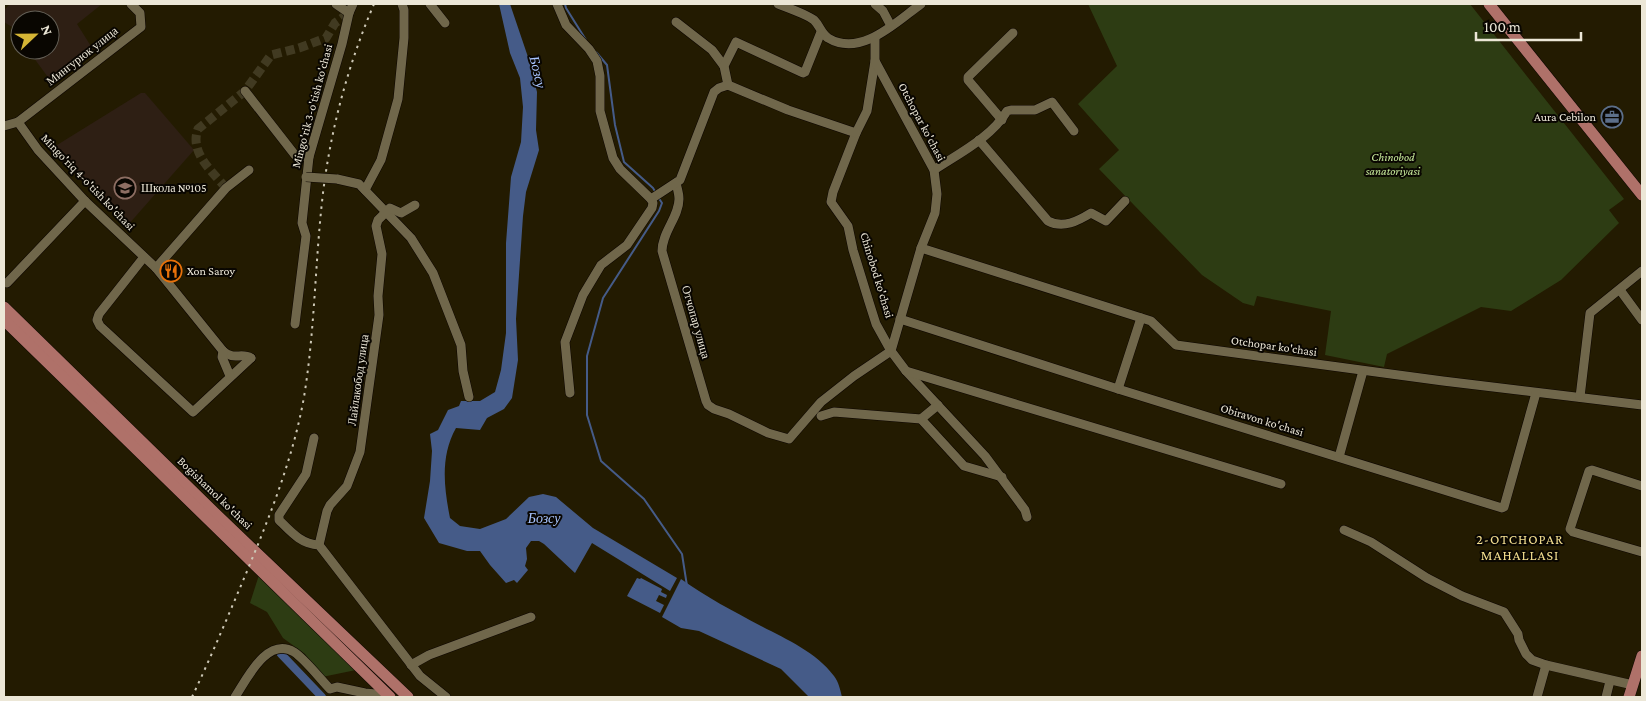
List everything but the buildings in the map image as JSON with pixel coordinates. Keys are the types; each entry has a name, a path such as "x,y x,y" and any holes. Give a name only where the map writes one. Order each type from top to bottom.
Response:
{"main road":[{"path":"1489,4 1642,195"},
{"name":"Bogishamol ko'chasi","path":"4,307 226,524 408,697"},
{"name":"Bogishamol ko'chasi","path":"4,320 388,696"},
{"path":"1630,697 1642,656"}],"street":[{"name":"Мингурюк улица","path":"18,122 141,26 140,13 131,4"},
{"path":"336,4 349,13"},
{"name":"Mingo'rik 3-o'tish ko'chasi","path":"295,324 306,236 302,223 309,157 353,4"},
{"path":"366,190 381,160 398,99 404,38 404,10 402,4"},
{"path":"430,4 445,23"},
{"path":"558,4 566,25 598,61 600,111 613,158 620,169 653,203 652,208 627,245 601,265 583,295 566,342 570,393"},
{"path":"778,4 814,20 821,32 830,39 859,43 875,38 921,4"},
{"path":"875,4 883,11 891,26"},
{"path":"885,4 891,26"},
{"path":"676,22 712,50 724,66 728,85"},
{"path":"724,66 736,42 738,42 803,73 821,32"},
{"path":"1002,120 968,80 968,77 1013,33"},
{"name":"Otchopar ko'chasi","path":"875,38 875,61 934,170 937,194 934,213 921,248 891,351"},
{"name":"Chinobod ko'chasi","path":"875,61 867,111 856,133 831,199 848,226 868,302 876,324 891,351 906,371 985,456 1025,510 1027,517"},
{"path":"651,199 680,180 714,92 728,85 788,110 856,133"},
{"path":"245,91 295,155 309,157"},
{"path":"934,170 979,140 1002,120 1007,112 1036,110 1052,102 1074,131"},
{"path":"4,126 18,122"},
{"name":"Mingo'riq 4-o'tish ko'chasi","path":"18,122 38,150 85,201 156,268 223,351"},
{"path":"979,140 1048,221 1054,224 1072,222 1091,213 1106,221 1125,201"},
{"path":"156,268 226,188 249,170"},
{"path":"306,177 337,179 359,184 411,238 433,273 461,345 463,370 470,397"},
{"name":"Отчопар улица","path":"676,183 679,198 677,209 669,225 662,251 708,405 768,433 789,439 821,402 854,376 891,351"},
{"path":"7,283 85,201"},
{"path":"386,212 390,208 401,213 415,205"},
{"name":"Лайлакобод улица","path":"319,545 327,511 347,486 362,446 379,315 378,296 382,254 376,226 386,212"},
{"name":"Otchopar ko'chasi","path":"921,248 1151,321 1176,346 1642,405"},
{"path":"144,257 98,314 97,320 100,326 193,412 251,358 247,355 228,356 223,351"},
{"path":"1580,397 1590,313 1642,271"},
{"path":"1620,290 1642,320"},
{"path":"1118,389 1141,318"},
{"name":"Obiravon ko'chasi","path":"900,319 1502,508 1504,507 1536,393"},
{"path":"223,351 222,357 230,376"},
{"path":"906,371 1281,484"},
{"path":"1339,457 1363,371"},
{"path":"921,419 938,405"},
{"path":"821,416 834,412 921,419 964,466 1002,477"},
{"path":"314,438 306,474 278,517 279,520 300,539 308,544 319,545 420,676 446,697"},
{"path":"1642,486 1592,470 1589,471 1570,529 1573,532 1642,552"},
{"path":"1344,530 1371,542 1427,578 1462,596 1504,612 1518,634 1526,654 1532,660 1610,681 1623,681 1633,685"},
{"path":"411,665 429,655 531,617"},
{"path":"235,697 262,659 269,652 278,649 294,652 330,690 337,687 388,696"},
{"path":"1537,697 1546,665"},
{"path":"1606,697 1610,681"}],"shaded area":[{"path":"10,4 102,4 77,24 94,51 53,84 35,60 60,60 60,10 10,10 10,26 4,22 4,10"},
{"name":"Школа №105","path":"141,93 145,93 194,150 128,225 49,150"}],"green space":[{"name":"Chinobod sanatoriyasi","path":"1088,4 1470,4 1624,199 1609,210 1619,223 1561,280 1511,311 1481,307 1387,354 1384,367 1325,355 1331,311 1257,296 1254,306 1243,303 1202,275 1099,169 1119,150 1078,104 1117,66"},
{"path":"259,575 356,670 322,677 305,654 283,638 267,612 250,603"}],"water":[{"name":"Бозсу","path":"499,4 510,4 528,57 537,92 536,130 539,150 526,192 523,216 516,319 518,360 512,398 504,409 487,418 480,430 456,428 447,450 445,461 445,484 450,518 460,526 480,529 506,519 529,497 543,494 556,497 593,528 677,578 670,591 592,543 575,573 544,544 539,541 531,541 526,548 527,559 525,566 528,570 517,583 514,580 506,583 480,551 467,551 439,543 424,518 430,481 432,451 430,434 438,430 448,410 459,406 461,401 480,401 495,392 501,370 506,333 506,243 511,177 521,142 523,107 520,78 510,53"},
{"path":"637,578 641,578 662,589 661,592 667,595 666,598 659,595 656,601 664,605 660,613 627,596"},
{"path":"681,579 720,604 810,653 827,667 834,676 842,697 809,697 781,669 699,631 681,628 662,617"}],"waterway":[{"path":"565,4 586,40"},
{"path":"596,52 607,65 615,125 624,162 653,188 656,193"},
{"path":"658,197 662,203 659,211 603,298 587,356 587,415 601,461 644,499 682,554 687,586"},
{"path":"281,654 322,697"}],"tunnel":[{"path":"226,188 199,154 196,138 198,129 245,91 271,55 299,48 326,38 335,23 349,13"}],"railway":[{"path":"192,697 263,532 294,443 308,372 320,219 326,169 342,97 356,50 374,4"}],"place":[{"name":"Aura Cebilon","path":"1612,117"},
{"name":"Школа №105","path":"125,188"},
{"name":"Xon Saroy","path":"171,271"}],"district":[{"name":"2-OTCHOPAR MAHALLASI","path":"1520,548"}]}
